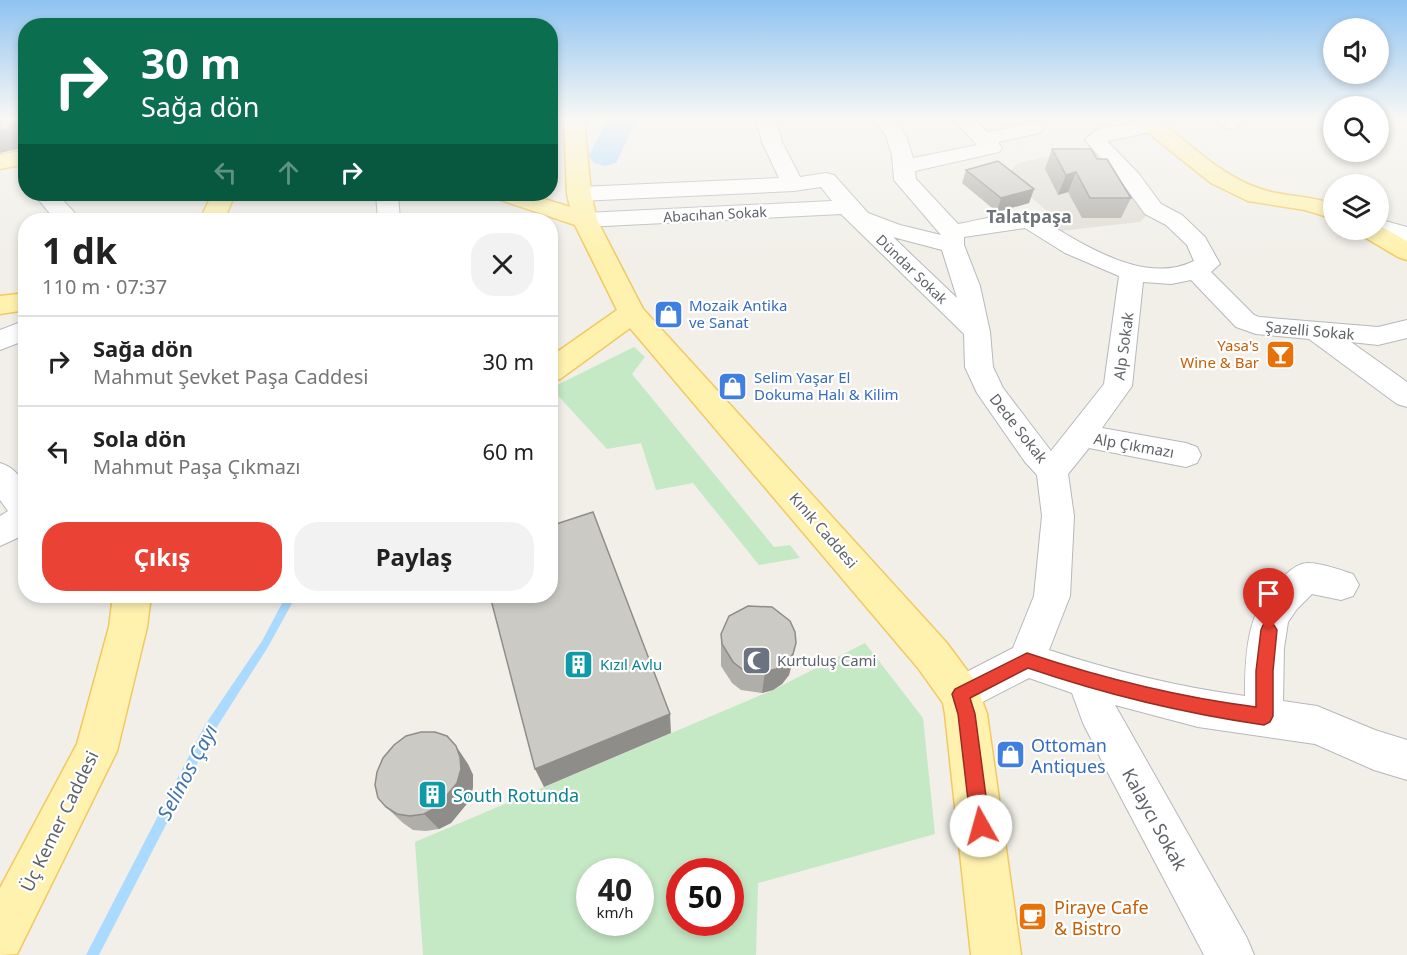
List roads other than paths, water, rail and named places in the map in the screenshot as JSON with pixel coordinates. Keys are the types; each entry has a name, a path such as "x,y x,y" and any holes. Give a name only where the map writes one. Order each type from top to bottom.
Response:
{"main road":[{"name":"Kınık Caddesi","path":"577,164 579,194 585,220 632,313 924,646 961,694 969,735 996,955"},
{"path":"1200,164 1219,178 1256,196 1310,203 1323,208"},
{"path":"527,201 585,220"},
{"path":"1387,240 1407,252"},
{"path":"0,305 18,302"},
{"path":"558,366 632,313"},
{"name":"Üç Kemer Caddesi","path":"0,937 96,751 128,627 131,603"}],"street":[{"path":"782,164 784,171 794,184"},
{"path":"902,164 905,180 952,239"},
{"path":"903,167 919,164"},
{"path":"852,212 892,230 952,239 1029,221 1097,261 1132,272 1161,276 1197,272 1208,264 1197,242 1174,220 1153,209 1117,164"},
{"name":"Dündar Sokak","path":"794,184 826,180 852,212 977,332"},
{"path":"579,194 794,184"},
{"path":"51,201 62,213"},
{"name":"Abacıhan Sokak","path":"585,220 852,212"},
{"path":"1389,229 1407,235"},
{"name":"Dede Sokak","path":"952,239 967,286 977,332 979,367 991,393 1036,454 1052,471 1058,516 1052,596 1027,660"},
{"name":"Alp Sokak","path":"1052,471 1082,436 1118,387 1132,272"},
{"name":"Şazelli Sokak","path":"1197,272 1245,321 1256,325 1378,336 1407,329"},
{"path":"1314,330 1407,397"},
{"path":"0,341 18,333"},
{"name":"Alp Çıkmazı","path":"1082,436 1186,455"},
{"path":"0,475 18,501"},
{"path":"0,532 18,522"},
{"path":"1264,716 1264,671 1273,613 1284,597 1307,578 1341,585"},
{"path":"961,694 1027,660 1087,680 1198,708 1317,724 1374,750 1407,759"},
{"name":"Kalaycı Sokak","path":"1087,680 1097,710 1230,955"}],"waterway":[{"name":"Selinos Çayı","path":"92,955 209,729 265,644 287,603"}],"place":[{"name":"Mozaik Antika ve Sanat","path":"668,314"},
{"name":"Yasa's Wine & Bar","path":"1280,354"},
{"name":"Selim Yaşar El Dokuma Halı & Kilim","path":"733,386"},
{"name":"Kurtuluş Cami","path":"756,660"},
{"name":"Kızıl Avlu","path":"579,664"},
{"name":"Ottoman Antiques","path":"1010,755"},
{"name":"South Rotunda","path":"432,795"},
{"name":"Piraye Cafe & Bistro","path":"1033,917"}],"district":[{"name":"Talatpaşa","path":"1029,216"}]}
